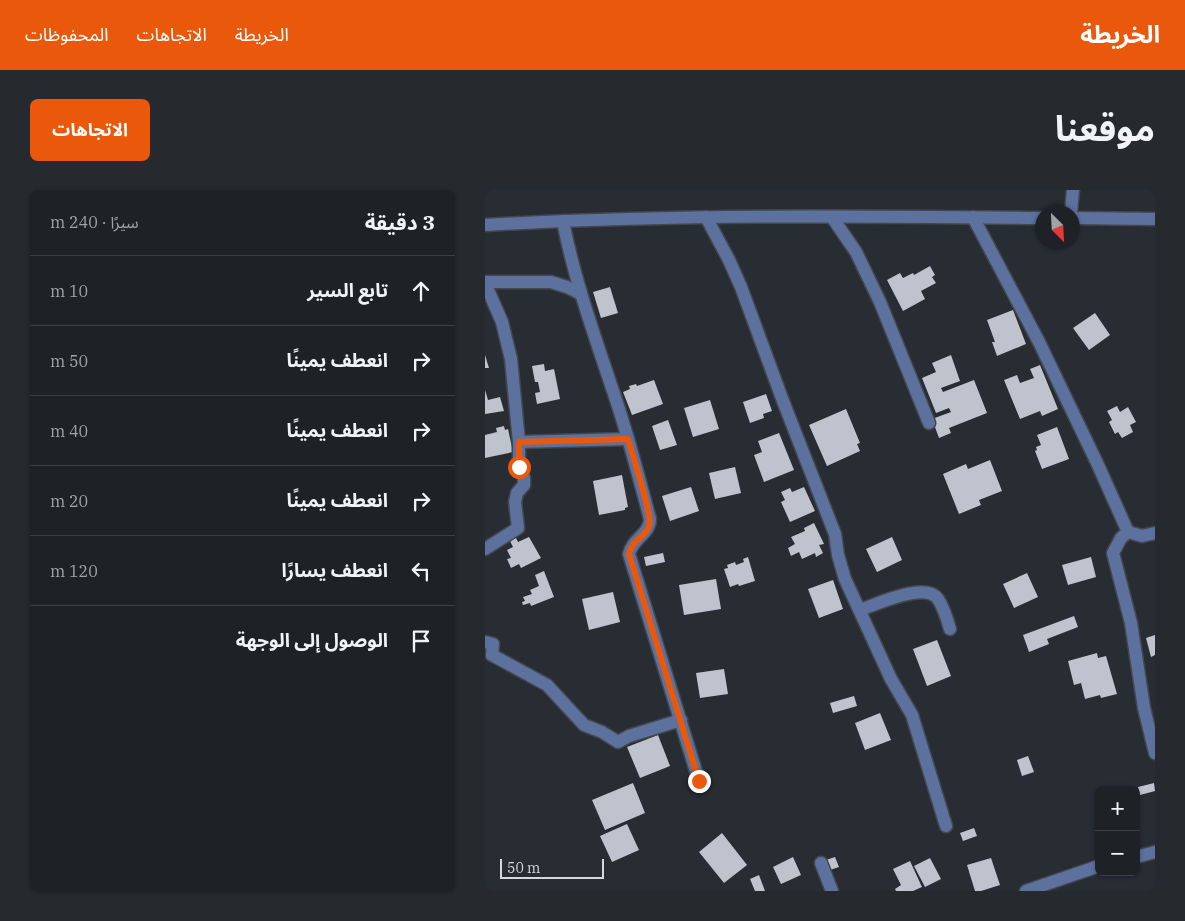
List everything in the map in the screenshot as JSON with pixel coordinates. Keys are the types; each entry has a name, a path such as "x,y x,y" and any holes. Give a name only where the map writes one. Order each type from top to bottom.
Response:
{"street":[{"path":"1072,205 1073,190"},
{"path":"485,226 563,221 706,217 1035,218"},
{"path":"706,217 741,287 835,534 838,555 845,579 891,679 912,715 946,826"},
{"path":"832,217 855,252 880,302 929,423"},
{"path":"973,217 1039,342 1128,532 1142,536 1155,533"},
{"path":"1080,218 1155,219"},
{"path":"563,221 581,294 628,439 650,524 647,530 633,543 629,554 699,781"},
{"path":"485,549 518,528 515,502 517,493 524,485 524,478 519,467 519,442 511,359 502,322 485,282 551,282 581,294"},
{"path":"519,442 628,439"},
{"path":"1128,532 1121,538 1113,553 1131,623 1144,708 1155,753"},
{"path":"860,610 917,591 929,592 938,598 950,629"},
{"path":"485,642 493,644 492,655 547,685 584,725 602,732 618,742 629,736 681,720"},
{"path":"1140,856 1155,852"},
{"path":"821,863 832,891"},
{"path":"1026,891 1095,867"}],"building":[{"path":"930,266 935,275 932,277 936,283 921,291 925,299 903,311 887,280 900,273 903,278 913,273 914,275"},
{"path":"610,287 618,313 601,318 593,292"},
{"path":"1013,310 1026,344 997,356 992,342 995,342 987,320"},
{"path":"1095,313 1110,335 1089,350 1073,328"},
{"path":"485,355 489,368 485,368"},
{"path":"951,355 960,381 941,388 943,392 974,380 987,413 949,428 951,433 939,438 932,419 951,412 949,408 936,413 922,378 936,372 932,363"},
{"path":"544,364 545,371 554,369 560,399 537,404 535,393 540,392 538,382 535,382 532,366"},
{"path":"1040,365 1058,409 1042,416 1040,411 1020,419 1004,380 1017,375 1020,383 1034,378 1030,369"},
{"path":"654,380 663,404 632,415 623,392 630,389 629,386 636,384 637,386"},
{"path":"485,390 488,400 500,397 504,411 485,414"},
{"path":"766,394 772,411 763,414 764,418 750,423 743,402"},
{"path":"710,400 719,429 693,437 684,408"},
{"path":"1117,406 1120,412 1128,407 1136,422 1130,425 1133,432 1122,438 1118,432 1115,434 1109,422 1112,420 1107,411"},
{"path":"846,409 860,443 857,444 860,451 827,466 809,425"},
{"path":"668,420 677,445 660,450 652,426"},
{"path":"504,426 505,430 508,429 513,452 485,458 485,435 497,432 496,428"},
{"path":"1057,427 1069,459 1042,469 1035,451 1037,450 1036,447 1041,445 1037,435"},
{"path":"779,433 794,470 764,482 754,455 762,452 758,441"},
{"path":"990,460 1002,491 979,500 981,505 959,514 943,474 966,464 968,469"},
{"path":"735,467 741,493 715,499 709,473"},
{"path":"622,475 628,507 625,510 599,515 593,481"},
{"path":"691,487 699,511 670,521 662,496"},
{"path":"804,487 815,511 790,522 781,502 785,500 781,492 790,488 792,492"},
{"path":"814,523 824,544 819,545 823,553 816,557 815,553 802,559 799,552 791,556 788,548 795,544 791,537 805,531 804,528"},
{"path":"514,534 518,542 529,537 541,558 521,568 519,564 511,568 507,559 511,558 507,550 513,547 508,537"},
{"path":"892,537 902,560 877,572 866,549"},
{"path":"663,553 665,562 646,566 644,557"},
{"path":"748,557 755,581 730,587 724,569 728,568 727,565 735,562 736,565 744,562 743,559"},
{"path":"1091,557 1096,577 1068,585 1062,565"},
{"path":"544,571 554,597 531,606 530,603 523,605 522,602 525,601 523,597 532,594 530,590 539,586 535,575"},
{"path":"1027,573 1038,597 1014,608 1003,584"},
{"path":"716,579 721,609 684,615 679,585"},
{"path":"833,580 843,609 819,618 808,589"},
{"path":"613,592 620,622 589,630 582,599"},
{"path":"1074,616 1078,627 1047,639 1049,644 1029,652 1023,635"},
{"path":"1155,635 1155,655 1151,657 1146,638"},
{"path":"937,640 951,676 927,686 913,649"},
{"path":"1097,653 1098,658 1106,656 1117,694 1101,698 1100,695 1085,699 1081,683 1074,685 1068,661"},
{"path":"724,669 728,694 700,698 696,673"},
{"path":"854,696 857,706 833,713 830,703"},
{"path":"880,713 891,740 865,750 855,723"},
{"path":"658,735 670,766 640,778 627,747"},
{"path":"1028,756 1034,772 1022,776 1017,760"},
{"path":"633,783 645,813 605,830 592,800"},
{"path":"1154,783 1155,791 1140,795 1140,786"},
{"path":"627,824 639,850 612,862 600,836"},
{"path":"974,828 977,836 963,841 960,833"},
{"path":"722,833 747,865 724,883 699,852"},
{"path":"793,857 801,875 781,884 773,867"},
{"path":"835,857 839,867 827,871 823,861"},
{"path":"930,858 941,879 925,887 914,866"},
{"path":"991,858 1000,885 975,891 967,865"},
{"path":"910,861 922,887 913,891 896,891 895,889 901,885 893,869"},
{"path":"759,875 765,891 755,891 750,879"}],"route":[{"path":"519,467 519,442 628,439 650,519 647,530 633,543 629,554 699,781"}]}
